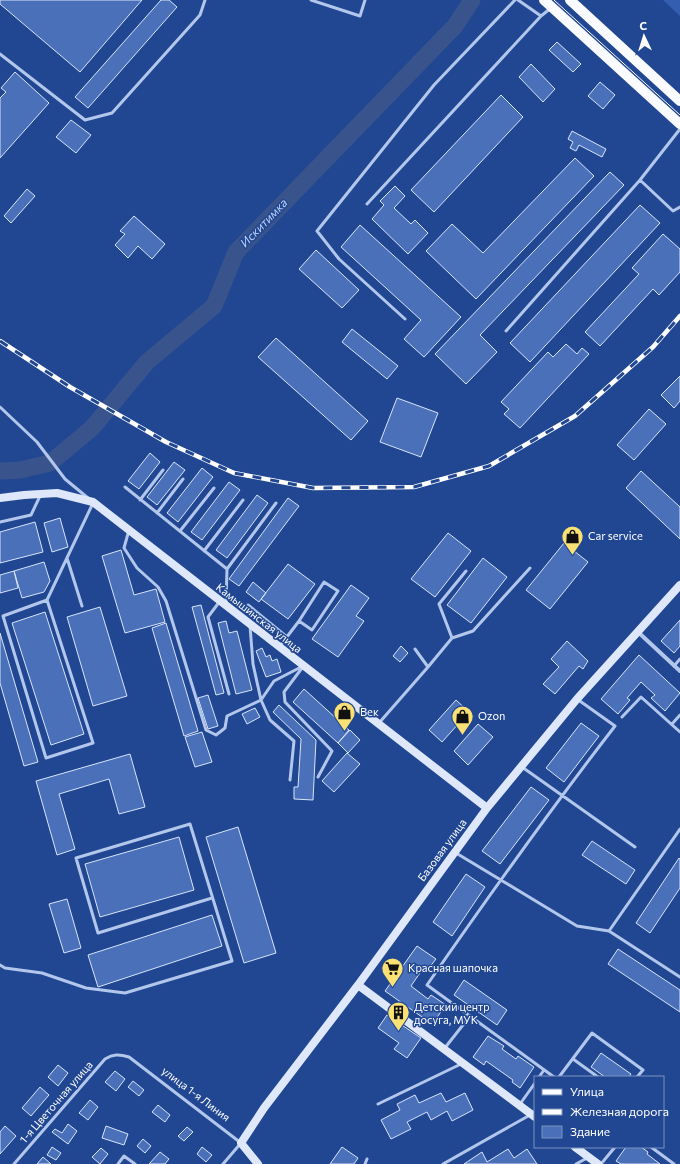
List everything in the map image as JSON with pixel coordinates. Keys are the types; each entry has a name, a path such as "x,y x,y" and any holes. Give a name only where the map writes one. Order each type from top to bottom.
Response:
{"main road":[{"path":"544,0 680,124"},
{"path":"570,0 680,101"}],"street":[{"name":"Камышинская улица","path":"0,498 57,493 93,502 487,808"},
{"name":"Базовая улица","path":"241,1143 264,1108 358,985 487,808 577,699 680,585"},
{"path":"637,631 680,671"},
{"path":"358,985 533,1116"},
{"name":"улица 1-я Линия","path":"241,1143 258,1164"},
{"path":"576,1148 599,1164"}],"lane":[{"path":"0,54 84,120 112,113 200,15 205,0"},
{"path":"312,0 360,16 365,0"},
{"path":"405,320 339,259 317,231 434,85 515,0"},
{"path":"518,0 541,16"},
{"path":"367,204 541,16 552,7"},
{"path":"506,331 640,180 680,130"},
{"path":"640,180 673,211 680,207"},
{"path":"0,407 37,442 65,479 93,502 47,600 92,743 46,758 3,616 47,600"},
{"path":"140,500 163,470"},
{"path":"157,513 183,480"},
{"path":"125,487 227,569"},
{"path":"180,531 214,488"},
{"path":"0,522 31,514 40,494"},
{"path":"204,551 243,500"},
{"path":"229,694 208,617 223,603 227,569 276,503"},
{"path":"129,530 124,548 137,568 158,587 166,601 206,730 216,735 225,728 227,716 261,700 274,682 303,666"},
{"path":"67,558 82,606"},
{"path":"378,724 452,638 474,631 530,568"},
{"path":"452,638 439,604 466,571"},
{"path":"279,647 299,621 324,582 338,591 312,630 299,621"},
{"path":"248,605 287,637"},
{"path":"250,624 253,664 261,700 270,720 294,741 290,780"},
{"path":"415,649 428,667"},
{"path":"674,666 680,659"},
{"path":"303,666 284,692 285,702 332,751 318,777"},
{"path":"622,717 641,697 680,732"},
{"path":"553,1076 427,985 500,880 561,796 615,726 577,699"},
{"path":"672,724 680,715"},
{"path":"521,766 561,796 635,847"},
{"path":"0,965 5,968 42,973 86,988 125,993 232,961 190,824 76,858 98,933 212,898"},
{"path":"609,931 680,829"},
{"path":"454,852 577,926 609,931 680,977"},
{"path":"444,1049 470,1016"},
{"path":"561,1076 592,1034 643,1070 638,1076"},
{"name":"улица 1-я Линия","path":"113,1055 129,1056 241,1143"},
{"name":"1-я Цветочная улица","path":"14,1164 105,1059 113,1055"},
{"path":"573,1059 597,1076"},
{"path":"378,1104 463,1063"},
{"path":"540,1076 544,1070"},
{"path":"519,1105 534,1084"},
{"path":"442,1164 533,1116"},
{"path":"223,1164 241,1143"},
{"path":"599,1164 614,1148"},
{"path":"652,1148 674,1164"},
{"path":"118,1164 124,1156 135,1164"},
{"path":"576,1164 589,1157"},
{"path":"365,1164 367,1160"}],"shaded area":[{"path":"663,0 680,0 680,16"}],"building":[{"path":"0,0 142,0 80,72 0,4"},
{"path":"161,0 169,0 177,7 88,108 75,97"},
{"path":"557,42 581,64 573,72 549,50"},
{"path":"531,64 555,89 543,102 519,77"},
{"path":"15,72 49,103 0,158 0,98 6,92 1,88"},
{"path":"600,82 615,95 603,109 588,96"},
{"path":"501,95 523,117 434,212 411,190"},
{"path":"71,120 91,135 76,153 56,137"},
{"path":"572,131 606,149 602,157 579,145 576,151 570,148 573,142 568,139"},
{"path":"575,158 594,176 476,299 426,251 452,224 483,253"},
{"path":"610,172 624,185 480,335 497,352 466,384 435,354"},
{"path":"395,186 405,196 394,208 411,224 415,220 428,233 408,254 372,219 384,205 380,201"},
{"path":"27,189 35,196 11,223 4,216"},
{"path":"640,205 660,223 530,362 510,343"},
{"path":"134,216 165,244 152,259 138,246 128,258 115,245 125,234 120,231"},
{"path":"360,225 461,317 424,357 404,339 421,320 341,247"},
{"path":"663,234 680,249 680,272 659,295 653,289 600,346 585,332 639,274 632,268"},
{"path":"316,250 359,290 342,308 299,269"},
{"path":"352,329 398,366 387,379 342,342"},
{"path":"276,338 368,421 351,440 258,357"},
{"path":"566,344 577,354 582,348 589,354 520,428 504,414 509,409 501,402 548,352 553,357"},
{"path":"680,376 680,401 674,408 661,395"},
{"path":"397,398 438,413 421,457 380,442"},
{"path":"649,409 666,424 634,460 617,445"},
{"path":"150,453 160,462 139,489 128,481"},
{"path":"174,462 185,470 157,505 147,497"},
{"path":"202,468 213,477 178,522 167,513"},
{"path":"641,471 680,507 680,539 626,488"},
{"path":"229,482 240,490 202,540 191,532"},
{"path":"257,495 268,503 227,558 216,550"},
{"path":"288,498 299,506 239,586 229,579"},
{"path":"60,518 68,547 52,552 44,523"},
{"path":"35,522 43,552 0,563 0,532"},
{"path":"448,533 471,551 435,597 411,579"},
{"path":"564,543 588,562 550,609 526,590"},
{"path":"121,550 134,595 156,589 165,622 125,633 102,556"},
{"path":"483,558 507,577 471,623 447,605"},
{"path":"44,562 50,581 44,592 22,598 14,571"},
{"path":"288,564 315,584 288,619 261,599"},
{"path":"14,571 18,588 0,593 0,575"},
{"path":"253,582 266,593 259,602 246,592"},
{"path":"351,585 369,598 356,616 364,621 338,657 312,639"},
{"path":"201,605 224,693 216,695 192,607"},
{"path":"100,607 127,696 93,706 67,617"},
{"path":"45,612 84,734 51,745 12,623"},
{"path":"680,620 680,646 674,653 661,641"},
{"path":"226,621 229,633 237,631 252,690 236,694 218,623"},
{"path":"166,623 198,731 184,736 152,628"},
{"path":"0,633 38,762 24,766 0,683"},
{"path":"567,641 588,661 583,669 579,666 555,694 543,684 559,667 551,659"},
{"path":"401,646 408,653 400,662 393,656"},
{"path":"262,648 266,657 270,655 272,661 277,659 281,672 266,677 256,651"},
{"path":"639,655 680,693 665,711 651,698 655,695 641,682 627,698 630,700 618,714 601,699"},
{"path":"304,689 349,730 338,743 293,702"},
{"path":"208,695 218,726 208,729 198,698"},
{"path":"456,700 469,712 442,742 429,730"},
{"path":"279,705 316,740 313,800 294,799 294,787 298,787 301,739 273,712"},
{"path":"255,708 260,717 247,724 242,714"},
{"path":"581,723 599,736 564,782 546,768"},
{"path":"478,724 493,737 468,765 454,751"},
{"path":"350,730 360,740 348,753 338,743"},
{"path":"202,732 212,762 195,767 185,737"},
{"path":"347,753 360,764 334,792 322,781"},
{"path":"130,754 145,807 119,814 109,779 59,794 75,849 57,855 36,781"},
{"path":"531,787 549,800 500,864 482,851"},
{"path":"238,827 276,953 244,963 206,837"},
{"path":"179,837 194,890 100,917 85,864"},
{"path":"592,841 635,870 626,884 582,855"},
{"path":"679,858 680,888 650,933 636,923"},
{"path":"466,874 485,887 452,936 433,922"},
{"path":"67,899 81,948 64,953 49,904"},
{"path":"212,915 222,946 98,987 88,955"},
{"path":"417,946 436,959 425,973 422,970 411,986 428,999 431,995 446,1005 432,1024 385,991"},
{"path":"618,949 680,990 680,1012 608,964"},
{"path":"464,980 507,1010 497,1025 454,995"},
{"name":"Детский центр досуга, МУК","path":"387,1015 421,1038 407,1058 394,1049 399,1043 378,1028"},
{"path":"488,1036 504,1046 502,1049 516,1059 518,1056 534,1067 520,1088 512,1082 513,1080 486,1061 484,1065 473,1057"},
{"path":"601,1053 631,1074 630,1076 604,1076 591,1067"},
{"path":"58,1065 68,1073 58,1086 48,1077"},
{"path":"115,1071 125,1079 116,1091 105,1082"},
{"path":"133,1081 144,1090 139,1096 128,1087"},
{"path":"40,1087 49,1095 31,1116 22,1108"},
{"path":"441,1093 446,1102 465,1093 473,1110 452,1121 447,1111 431,1120 427,1112 407,1122 411,1129 391,1139 381,1120 400,1110 397,1104 415,1095 419,1103"},
{"path":"90,1100 98,1107 88,1120 79,1113"},
{"path":"158,1105 170,1115 165,1122 152,1112"},
{"path":"68,1124 77,1131 68,1144 52,1132 55,1129 62,1133"},
{"path":"5,1126 16,1136 0,1154 0,1132"},
{"path":"106,1126 128,1134 124,1145 102,1138"},
{"path":"187,1127 193,1132 184,1141 178,1136"},
{"path":"143,1139 151,1146 145,1153 137,1146"},
{"path":"52,1147 61,1153 56,1160 47,1155"},
{"path":"202,1147 212,1155 206,1162 197,1154"},
{"path":"342,1147 358,1158 354,1164 330,1164"},
{"path":"101,1148 108,1154 100,1164 92,1157"},
{"path":"625,1148 642,1148 648,1152 647,1154 660,1164 621,1164 616,1161"},
{"path":"508,1149 514,1158 527,1149 537,1164 464,1164 482,1152 487,1162"},
{"path":"160,1152 169,1159 165,1164 149,1164"},
{"path":"43,1157 51,1164 37,1164"}],"waterway":[{"name":"Искитимка","path":"0,471 20,470 50,463 92,428 147,362 214,306 236,252 455,26 472,0"}],"tram line":[{"path":"554,0 680,115"}],"railway":[{"path":"0,341 70,387 166,442 234,473 313,488 414,487 489,466 575,416 653,347 680,316"}],"place":[{"name":"Car service","path":"572,556"},
{"name":"Век","path":"344,732"},
{"name":"Ozon","path":"463,736"},
{"name":"Красная шапочка","path":"392,988"},
{"name":"Детский центр досуга, МУК","path":"399,1032"}]}
